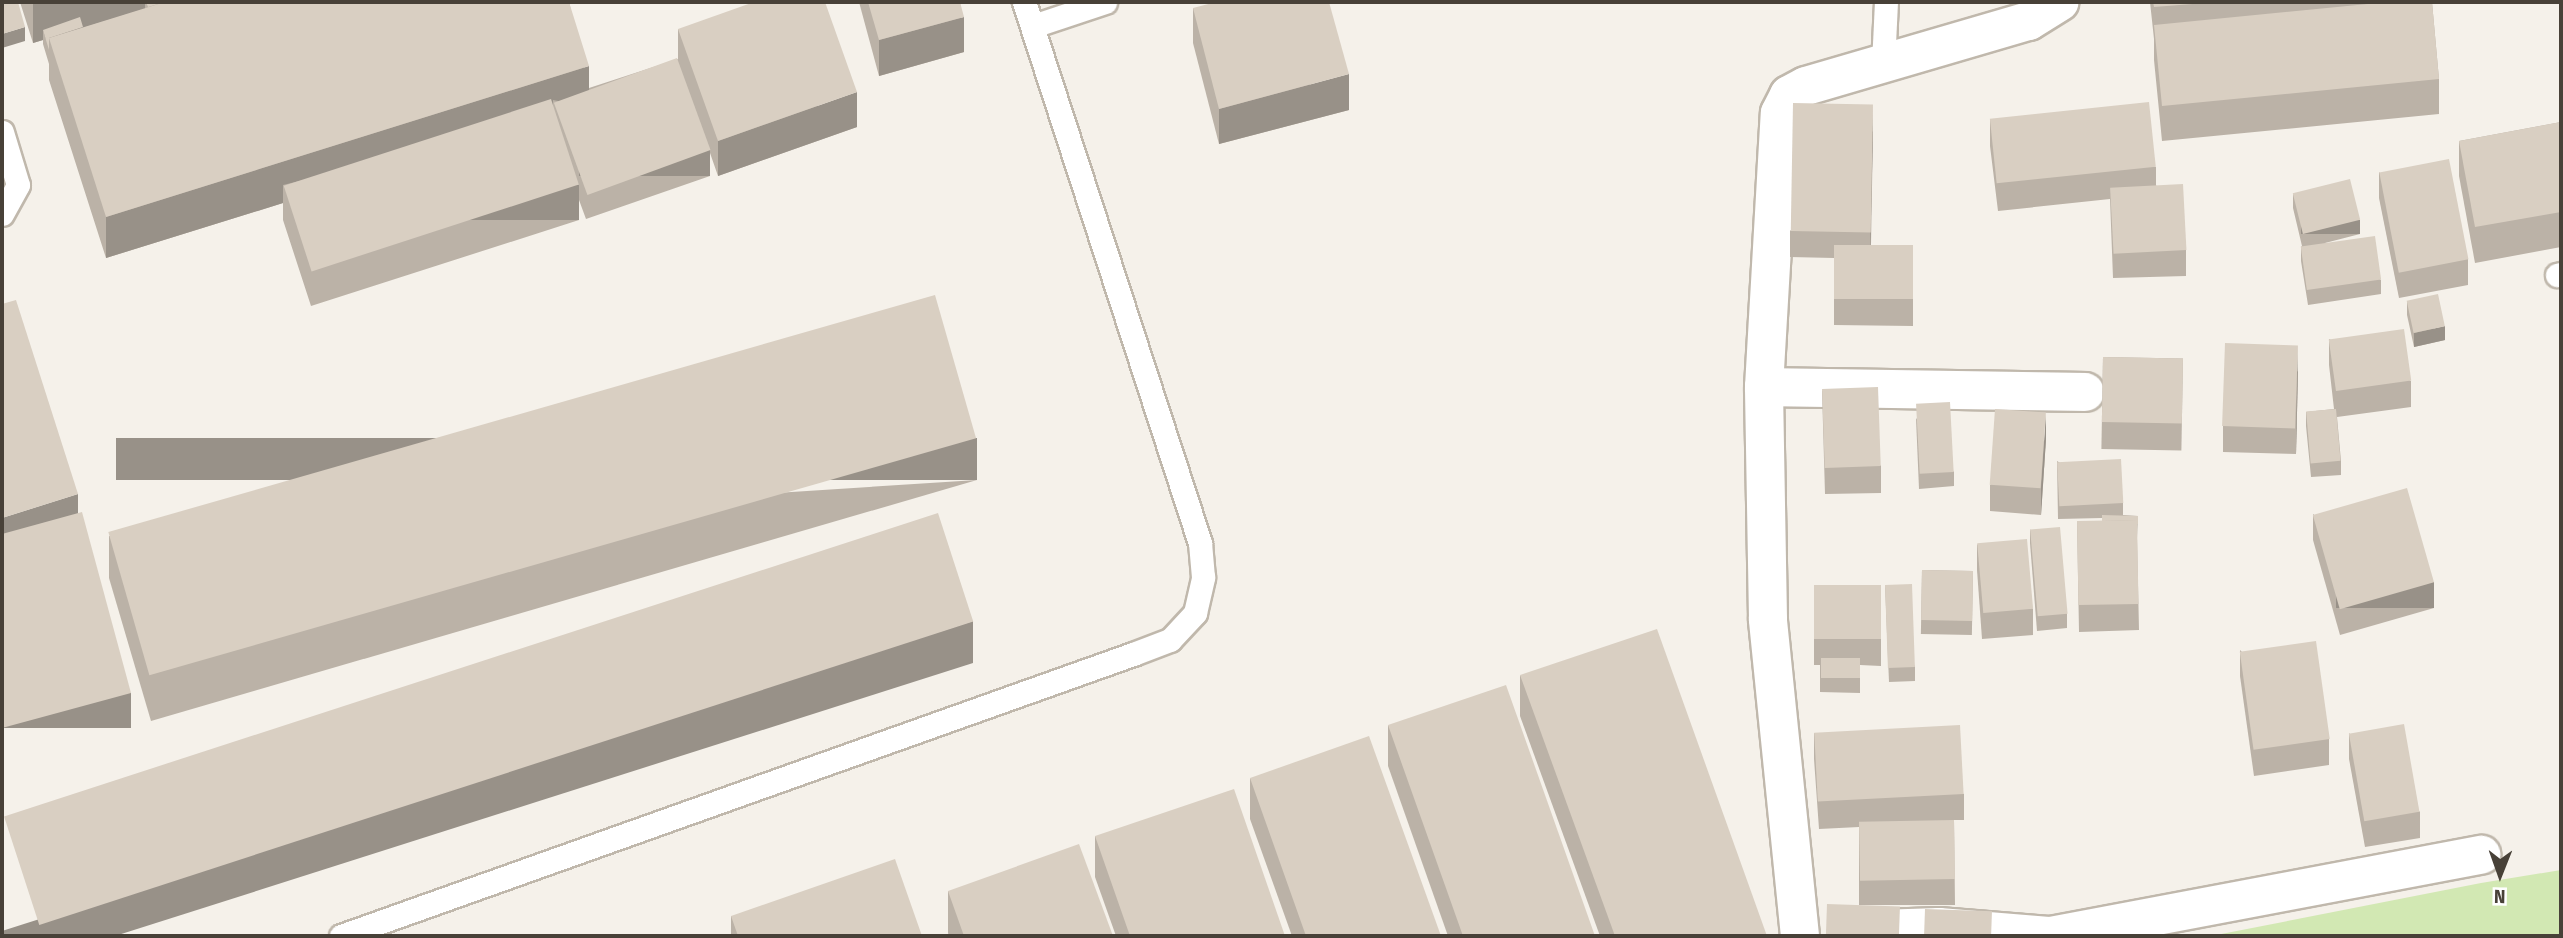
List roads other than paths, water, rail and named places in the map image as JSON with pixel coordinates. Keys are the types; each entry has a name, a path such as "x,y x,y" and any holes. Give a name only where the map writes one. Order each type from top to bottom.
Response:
{"street":[{"path":"2059,2 2029,21 1806,86 1789,95 1780,113 1764,387 1768,618 1800,934 1939,927 2050,936 2481,855"},
{"path":"1764,387 2085,392"}],"lane":[{"path":"341,936 1158,645 1170,640 1195,613 1203,577 1200,543 1024,2"},
{"path":"1033,26 1104,2"},
{"path":"1883,65 1886,2"},
{"path":"2,132 18,185 2,214"}]}
